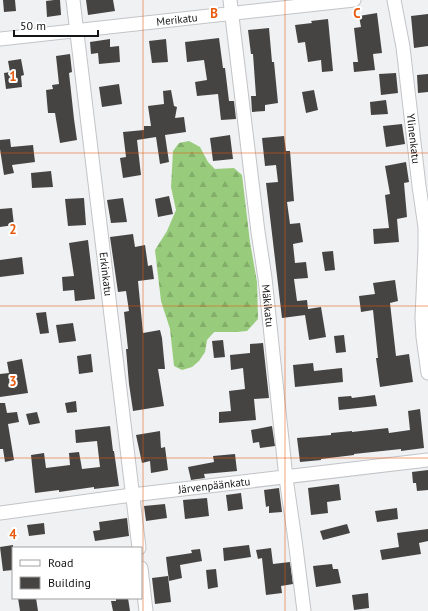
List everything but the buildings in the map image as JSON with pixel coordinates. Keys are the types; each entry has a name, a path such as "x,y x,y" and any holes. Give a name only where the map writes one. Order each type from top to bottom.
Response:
{"street":[{"name":"Erkinkatu","path":"73,0 138,547"},
{"name":"Mäkikatu","path":"230,0 265,278 286,478 304,611"},
{"name":"Merikatu","path":"0,39 354,0"},
{"name":"Ylinenkatu","path":"394,0 403,47 425,227 425,304 422,318 428,373"},
{"name":"Järvenpäänkatu","path":"0,513 428,460"},
{"path":"142,577 146,611"}],"green space":[{"path":"189,141 200,147 208,162 215,169 234,168 242,175 250,242 257,282 258,319 247,331 214,332 207,340 205,352 199,361 192,367 182,370 174,366 170,329 161,301 155,250 167,231 176,210 171,187 173,151 179,143"}]}
